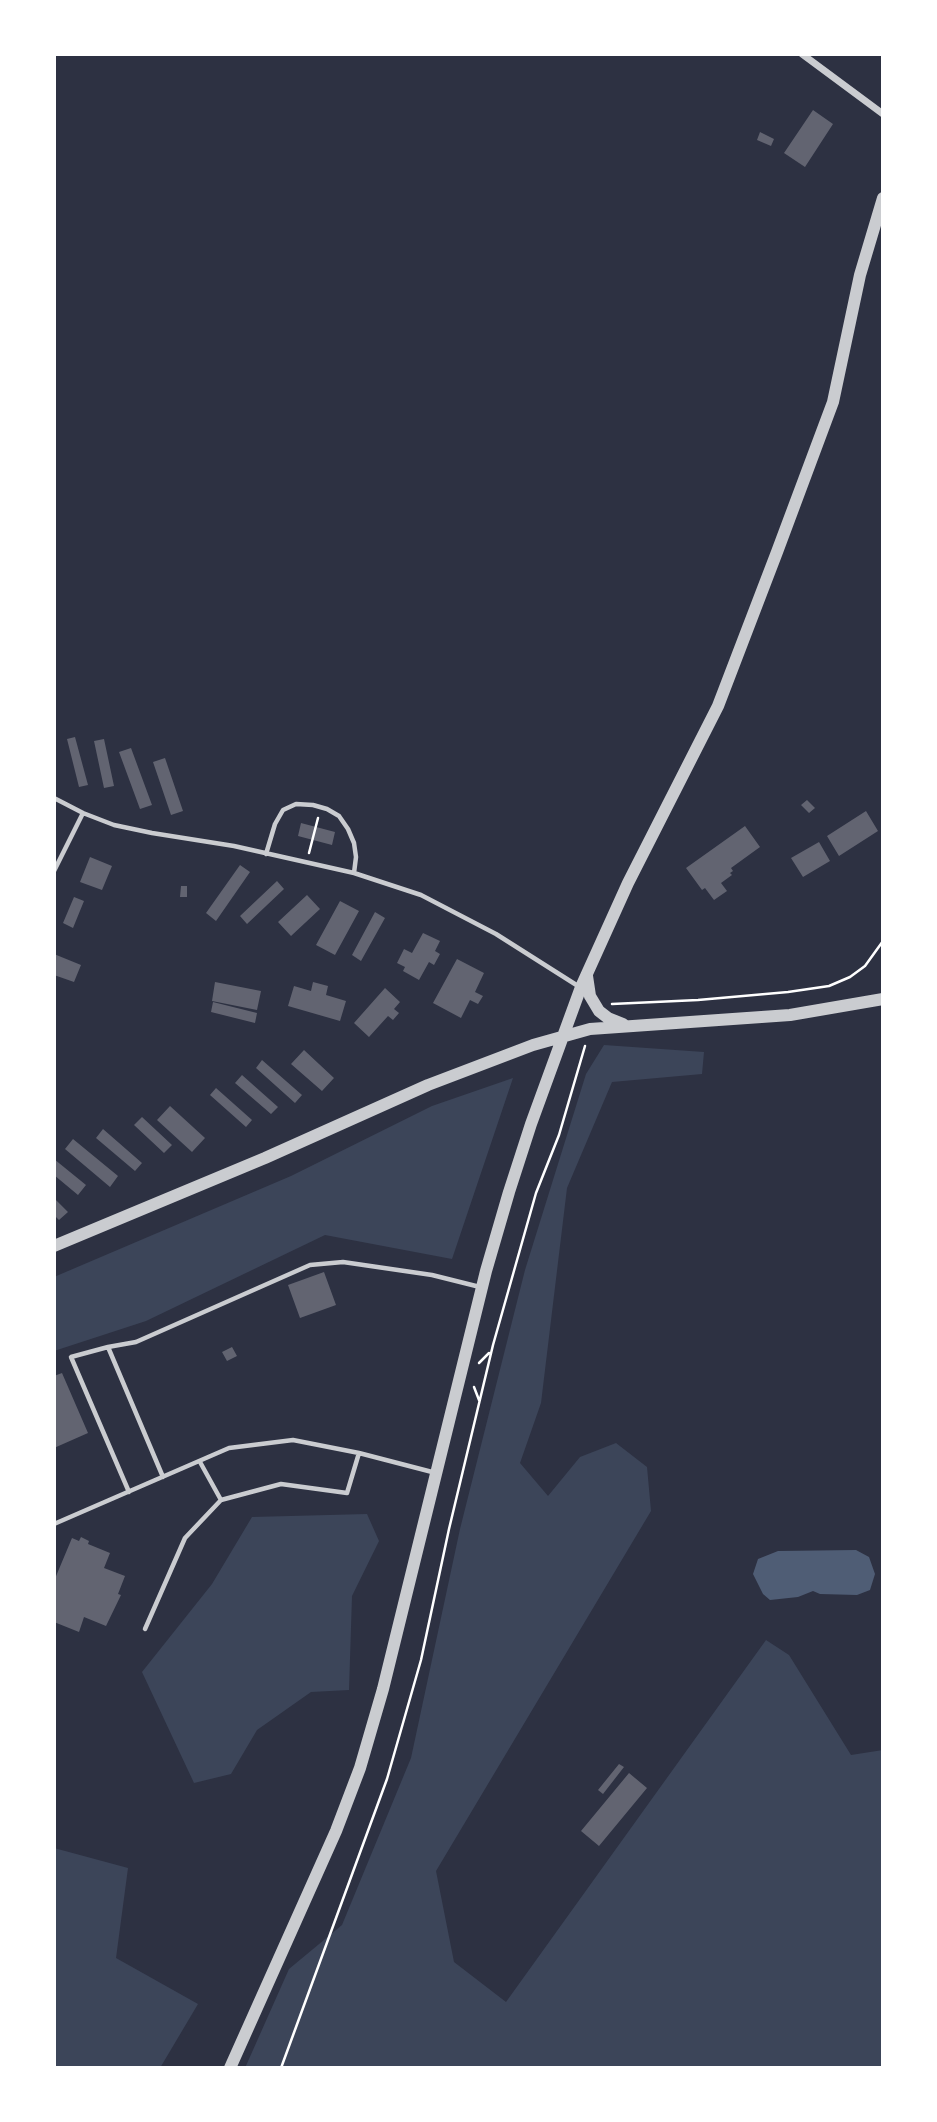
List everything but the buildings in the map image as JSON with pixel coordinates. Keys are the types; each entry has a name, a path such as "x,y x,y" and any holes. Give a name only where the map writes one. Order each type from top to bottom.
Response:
{"street":[{"path":"802,54 883,114"},
{"path":"230,2068 336,1831 360,1768 383,1689 482,1288 509,1192 562,1037 581,987 628,883 718,706 777,552 833,401 860,275 883,198"},
{"path":"587,974 590,996 599,1011 626,1026"},
{"path":"54,1246 265,1158 428,1085 489,1060 562,1037 590,1029 790,1015 883,999"}],"lane":[{"path":"54,798 114,825 266,853 354,873 421,895 496,934 581,987"},
{"path":"266,853 275,824 283,810 296,804 313,805 340,816 348,828 356,857 354,873"},
{"path":"54,871 83,813"},
{"path":"129,1492 71,1357 136,1342 310,1265 343,1262 432,1275 482,1288"},
{"path":"108,1347 163,1478"},
{"path":"54,1524 229,1448 293,1440 359,1453 436,1473"},
{"path":"145,1629 185,1538 220,1500 281,1484 347,1493 359,1453"},
{"path":"200,1462 220,1500"}],"path":[{"path":"308,856 319,815"},
{"path":"599,1011 601,1005 698,1000 829,986 850,977 864,967 883,941"},
{"path":"281,2068 387,1779 421,1660 492,1351 536,1193 559,1135 587,1038"},
{"path":"478,1364 492,1351"},
{"path":"473,1385 479,1400"}],"shaded area":[{"path":"604,1045 704,1052 702,1074 612,1082 567,1188 541,1403 520,1463 548,1496 580,1457 616,1443 647,1467 651,1511 436,1871 454,1962 506,2002 766,1640 789,1655 851,1755 883,1750 883,2068 245,2068 289,1969 342,1925 411,1758 460,1529 525,1270 586,1074"},
{"path":"513,1078 452,1259 325,1235 146,1321 54,1351 54,1277 291,1176 432,1106"},
{"path":"367,1514 379,1541 352,1596 349,1690 311,1692 257,1730 231,1774 194,1783 142,1672 212,1584 252,1517"},
{"path":"856,1550 869,1557 875,1574 870,1590 857,1595 820,1594 813,1591 798,1597 770,1600 763,1594 753,1574 758,1559 778,1551"},
{"path":"54,1848 128,1868 116,1958 198,2004 160,2068 54,2068"}]}
